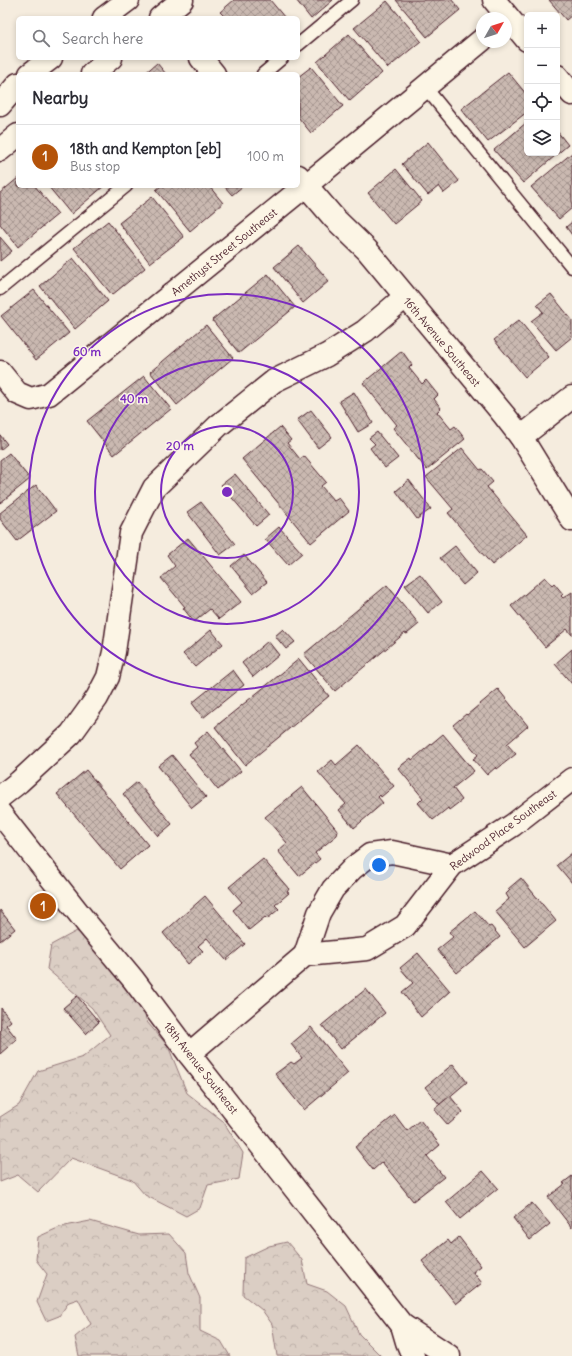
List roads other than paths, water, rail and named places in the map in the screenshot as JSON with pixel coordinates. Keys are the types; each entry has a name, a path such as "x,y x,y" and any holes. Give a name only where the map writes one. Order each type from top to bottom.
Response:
{"street":[{"path":"107,16 128,0"},
{"path":"163,13 182,0"},
{"path":"494,0 502,12"},
{"path":"512,24 524,37"},
{"name":"Amethyst Street Southeast","path":"302,181 425,87 476,45"},
{"path":"33,72 48,60"},
{"path":"94,72 109,60"},
{"path":"203,60 212,72"},
{"path":"560,80 572,94"},
{"path":"0,105 16,86"},
{"path":"0,150 16,137"},
{"name":"16th Avenue Southeast","path":"302,181 334,218 367,250 504,415 521,437 572,520"},
{"name":"Amethyst Street Southeast","path":"0,372 17,393 31,399 50,394 294,188"},
{"path":"0,797 19,782 71,734 97,698 108,677 114,652 131,533 154,488 218,426 274,380 327,355 365,331 405,297"},
{"path":"521,437 572,397"},
{"name":"Redwood Place Southeast","path":"304,955 367,949 404,926 452,865 513,825 572,779"},
{"name":"18th Avenue Southeast","path":"0,812 88,925 133,979 189,1054 402,1325 449,1356"},
{"path":"189,1054 304,955 319,913 333,889 353,868 370,856 392,852 452,865"},
{"name":"18th Avenue Southeast","path":"402,1325 413,1356"}],"lane":[{"path":"300,43 352,0"},
{"path":"265,72 280,60"},
{"path":"425,87 572,267"},
{"path":"0,289 124,188"}],"place":[{"name":"18th and Kempton [eb]","path":"43,906"}]}
